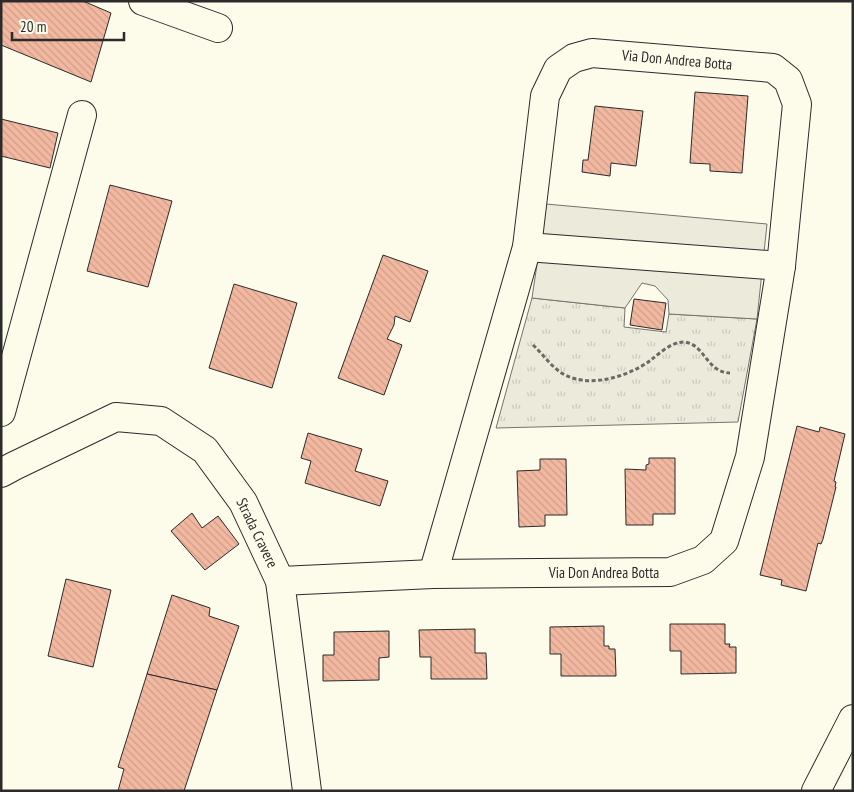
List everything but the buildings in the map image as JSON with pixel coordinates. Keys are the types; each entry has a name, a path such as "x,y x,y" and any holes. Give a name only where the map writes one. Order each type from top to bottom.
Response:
{"street":[{"path":"143,1 218,28"},
{"name":"Via Don Andrea Botta","path":"280,581 433,574 670,572 703,560 724,541 750,458 781,266 797,104 788,80 773,68 592,52 574,58 558,69 545,96 527,247 433,574"},
{"path":"1,412 82,115"},
{"path":"527,247 781,266"},
{"name":"Strada Cravere","path":"1,473 116,417 161,421 204,450 243,502 280,581 307,791"},
{"path":"816,791 853,719"}],"path":[{"path":"503,331 526,339 560,372 572,378 587,381 605,380 624,374 645,364 673,344 682,342 689,343 698,348 714,368 726,373 763,376"}],"green space":[{"path":"532,298 625,308 624,327 666,332 669,314 757,319 738,422 496,428"}],"shaded area":[{"path":"546,204 767,224 757,319 669,314 668,300 655,286 642,283 625,308 532,298"}]}
